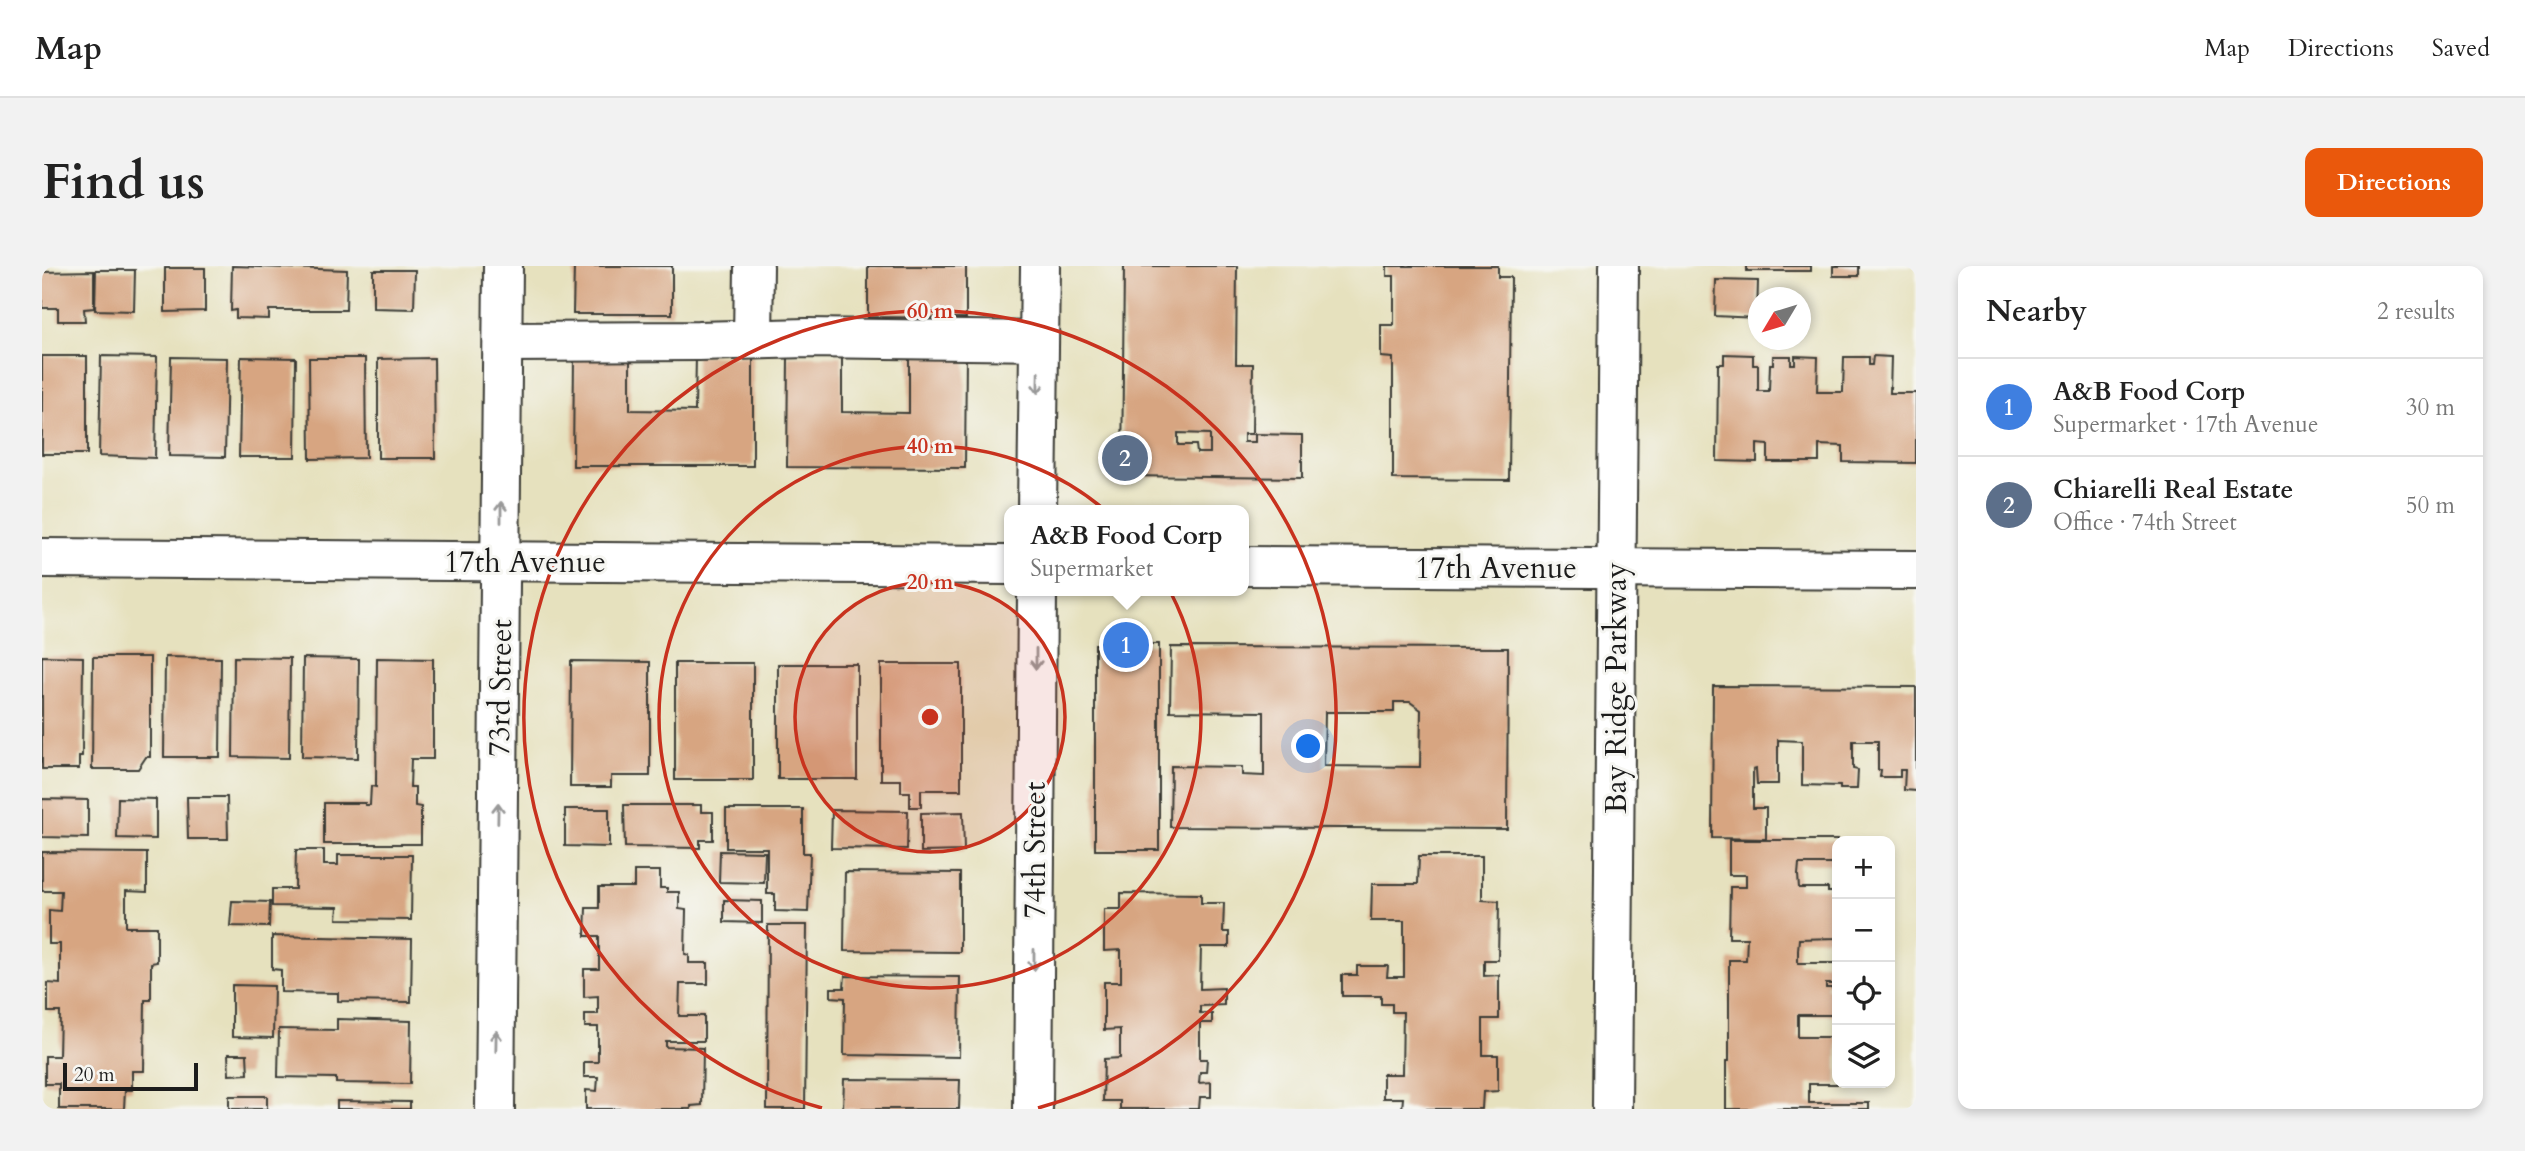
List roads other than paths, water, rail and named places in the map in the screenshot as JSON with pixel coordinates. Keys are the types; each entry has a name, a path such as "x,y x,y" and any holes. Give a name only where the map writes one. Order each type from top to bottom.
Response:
{"street":[{"name":"73rd Street","path":"495,1109 503,266"},
{"path":"753,339 754,266"},
{"path":"1037,505 1040,266"},
{"name":"Bay Ridge Parkway","path":"1612,1109 1619,266"},
{"path":"503,342 806,338 1039,341"},
{"name":"17th Avenue","path":"42,558 1004,565"},
{"name":"17th Avenue","path":"1249,566 1916,570"},
{"name":"74th Street","path":"1033,1109 1037,596"}],"place":[{"name":"Chiarelli Real Estate","path":"1125,458"},
{"name":"A&B Food Corp","path":"1126,645"}]}
